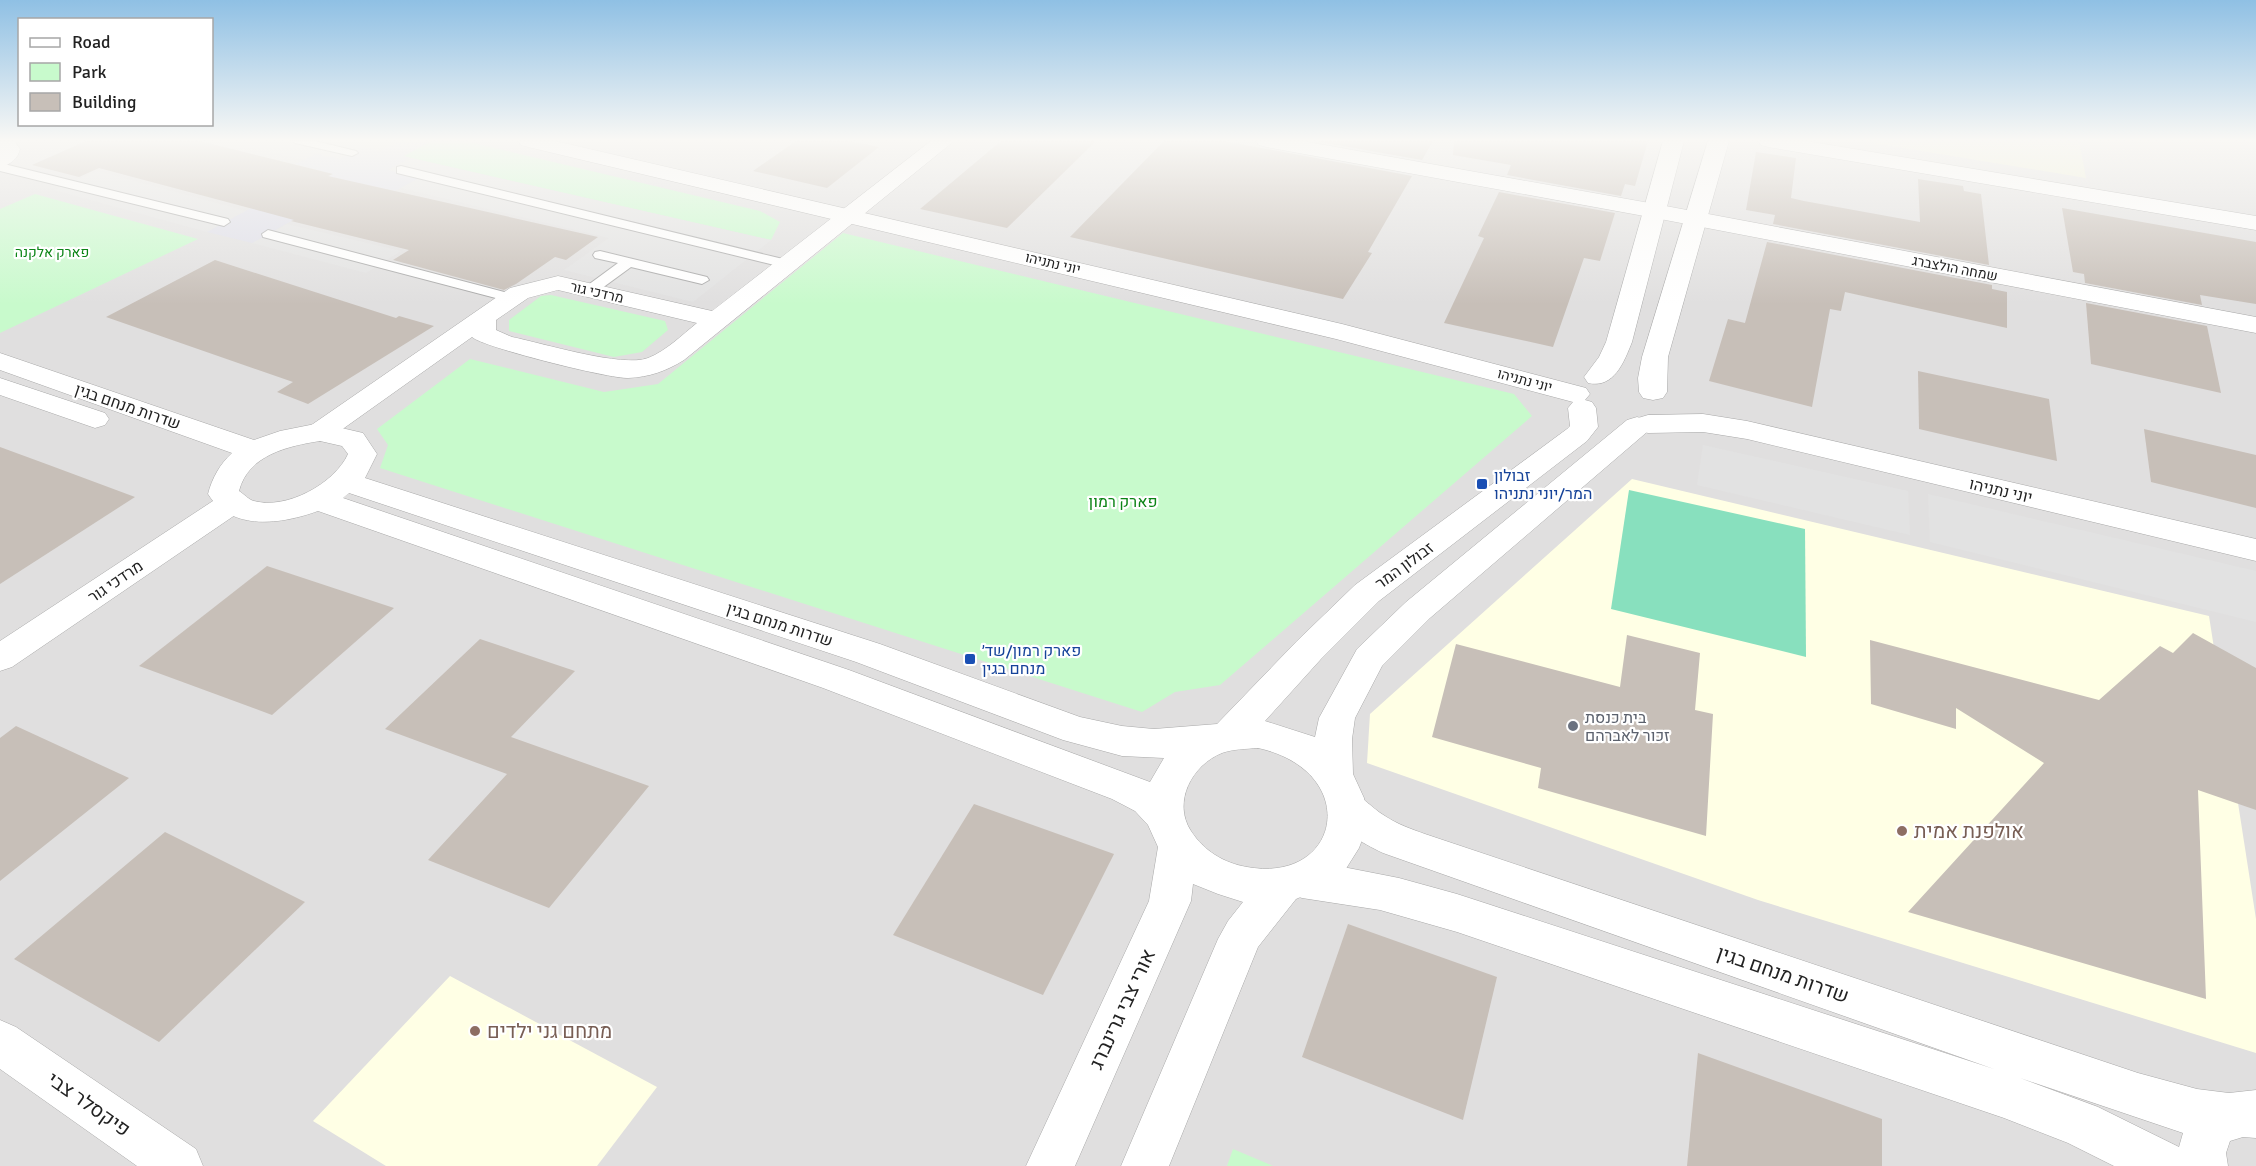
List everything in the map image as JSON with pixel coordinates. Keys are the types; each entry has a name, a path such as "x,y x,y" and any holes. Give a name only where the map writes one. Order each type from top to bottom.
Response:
{"street":[{"name":"יוני נתניהו","path":"767,195 1342,332 1579,401 1607,422 1649,410 1703,423 1747,430 2256,550"},
{"path":"483,317 483,334 504,343 626,370 655,366 675,354 873,195"},
{"name":"שמחה הולצברג","path":"1568,195 2256,325"},
{"path":"1598,377 1612,359 1619,342 1659,195"},
{"path":"1145,1166 1233,953 1243,934 1292,882 1319,870 1333,858 1347,834 1333,740 1337,718 1369,658 1418,610 1649,410 1655,357 1703,195"},
{"path":"2092,195 2256,223"},
{"name":"מרדכי גור","path":"333,434 483,317 519,293 558,283 717,320"},
{"path":"333,434 455,358 473,349 504,343"},
{"name":"שדרות מנחם בגין","path":"0,361 245,459"},
{"path":"1579,401 1579,387 1587,381 1598,377 1623,378 1644,385 1649,410"},
{"name":"שדרות מנחם בגין","path":"0,386 245,459"},
{"name":"זבולון המר","path":"1222,738 1367,593 1563,448 1577,435 1584,427 1579,401"},
{"path":"333,434 357,441 362,450 362,460 357,471 346,482 317,500 297,507 267,512 242,510 230,504 223,494 224,481 245,459 276,441 333,434"},
{"name":"שדרות מנחם בגין","path":"346,482 868,653 1076,730 1122,741 1154,744 1222,738"},
{"name":"שדרות מנחם בגין","path":"317,500 869,691 1126,788 1149,800 1172,832"},
{"name":"מרדכי גור","path":"0,658 230,504"},
{"path":"1341,791 1313,753 1287,740 1258,734 1222,738 1196,749 1181,762 1170,778 1164,797 1172,832 1192,861 1212,874 1234,883 1258,887 1292,882 1350,884 1395,894 2004,1095 2081,1124 2165,1166"},
{"name":"שדרות מנחם בגין","path":"1341,791 1360,822 1377,833 1415,848 2138,1096 2197,1113 2242,1115"},
{"name":"אורי צבי גרינברג","path":"1050,1166 1170,901 1172,832"},
{"name":"פיקסלר צבי","path":"0,1042 179,1166"},
{"path":"2204,1166 2204,1139 2214,1122 2242,1115"}],"lane":[{"path":"116,195 224,222"},
{"path":"505,195 787,264"},
{"path":"268,234 511,298"},
{"path":"600,255 702,280"},
{"path":"589,291 629,262"}],"shaded area":[{"path":"0,195 2256,195 2256,1166 0,1166"},
{"path":"74,195 188,195 246,211 207,232"},
{"path":"292,195 337,195 252,243 207,232 251,208 263,211"},
{"path":"432,195 575,195 771,240 693,302 564,270 609,238"},
{"path":"287,224 401,251 366,273 252,243"},
{"path":"1703,445 1908,491 1910,535 1697,485"},
{"name":"אולפנת אמית","path":"1632,479 2209,616 2256,919 2256,1053 1758,900 1367,763 1370,714"},
{"path":"1928,494 2256,571 2256,622 1930,542"},
{"name":"מתחם גני ילדים","path":"450,976 657,1087 597,1166 386,1166 313,1121"}],"green space":[{"name":"פארק אלקנה","path":"32,195 40,195 198,239 0,333 0,209"},
{"path":"576,195 694,195 760,211 780,222 771,240"},
{"name":"פארק רמון","path":"843,233 1514,394 1532,416 1220,685 1175,692 1142,712 380,468 388,445 377,429 470,359 604,392 658,384"},
{"path":"551,295 665,321 668,330 642,352 614,357 509,331 509,320 541,296"},
{"path":"1629,490 1805,529 1806,657 1611,609"},
{"path":"1233,1149 1273,1166 1227,1166"}],"building":[{"path":"202,195 414,195 598,237 566,260 555,257 504,290 393,260 409,250 291,221 294,220"},
{"path":"936,195 1040,195 1007,228 920,209"},
{"path":"1111,195 1401,195 1368,252 1372,253 1343,299 1070,237"},
{"path":"1497,195 1518,195 1615,213 1600,261 1584,258 1553,347 1444,323 1484,238 1478,236"},
{"path":"1749,195 1791,195 1791,198 1804,201 1920,222 1919,195 1981,195 1989,265 1773,224 1775,215 1746,210"},
{"path":"2062,208 2256,242 2256,304 2200,295 2202,305 2085,283 2084,274 2073,272"},
{"path":"1767,242 1992,285 1992,289 2007,292 2007,328 1845,292 1841,311 1830,309 1812,407 1709,381 1728,319 1745,323"},
{"path":"215,260 396,318 399,316 434,326 308,404 277,392 293,382 106,317"},
{"path":"2086,303 2207,326 2221,393 2091,364"},
{"path":"1918,371 2049,399 2057,461 1919,429"},
{"path":"2144,429 2256,455 2256,508 2151,482"},
{"path":"0,447 49,465 135,497 0,584"},
{"path":"267,566 394,608 272,715 139,666"},
{"path":"2193,633 2256,668 2256,810 2198,790 2206,999 1908,912 2044,763 1956,708 1956,729 1871,704 1870,640 2099,700 2160,646 2173,653"},
{"name":"בית כנסת זכור לאברהם","path":"1627,635 1700,653 1695,710 1713,714 1706,836 1538,788 1541,768 1432,737 1456,644 1620,687"},
{"path":"480,639 575,671 511,737 649,786 549,908 428,860 507,774 385,729"},
{"path":"16,726 129,778 0,881 0,738"},
{"path":"974,804 1114,854 1043,995 893,935"},
{"path":"165,832 305,902 159,1042 14,959"},
{"path":"1348,924 1497,977 1463,1120 1302,1057"},
{"path":"1698,1053 1882,1119 1882,1166 1687,1166"}],"place":[{"name":"זבולון המר/יוני נתניהו","path":"1482,484"},
{"name":"פארק רמון/שד׳ מנחם בגין","path":"970,659"},
{"name":"בית כנסת זכור לאברהם","path":"1573,726"},
{"name":"אולפנת אמית","path":"1902,831"},
{"name":"מתחם גני ילדים","path":"475,1031"}]}
